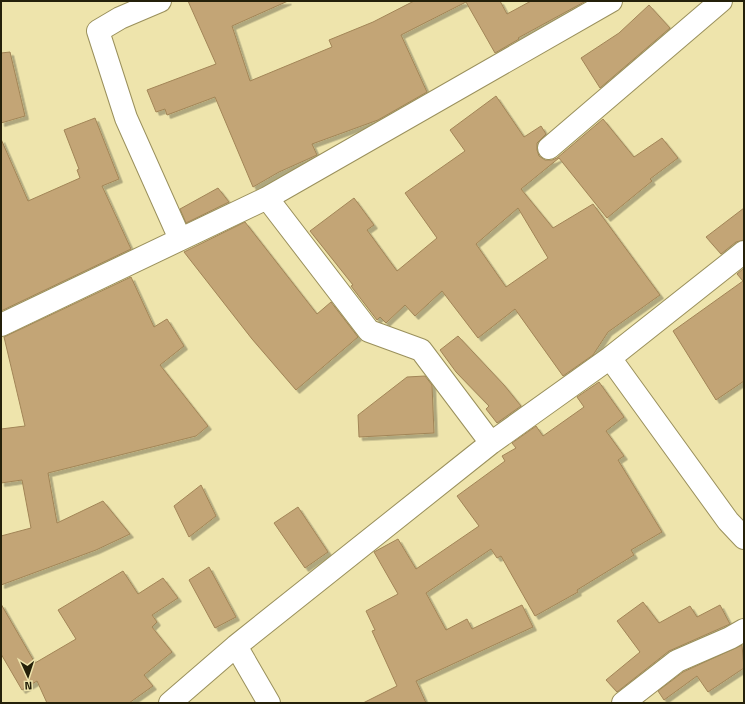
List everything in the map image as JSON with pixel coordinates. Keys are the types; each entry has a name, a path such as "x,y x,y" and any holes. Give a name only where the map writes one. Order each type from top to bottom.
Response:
{"street":[{"path":"160,1 120,18 98,31 126,118 180,239"},
{"path":"1,325 267,198 611,1"},
{"path":"549,148 721,1"},
{"path":"267,198 369,332 421,350 491,443"},
{"path":"170,703 236,646 491,443 610,358 744,252"},
{"path":"610,358 728,520 744,538"},
{"path":"623,703 678,661 730,638 744,630"},
{"path":"236,646 269,703"}],"building":[{"path":"188,1 288,1 232,26 250,81 332,47 329,40 373,22 414,1 500,1 507,14 531,1 586,1 518,38 519,39 495,53 466,2 401,35 427,92 378,120 312,144 317,155 279,172 253,187 215,97 167,115 165,109 156,112 147,90 216,64"},
{"path":"649,5 670,28 600,88 581,58 619,33"},
{"path":"10,52 25,116 1,123 1,53"},
{"path":"496,96 524,137 541,126 546,134 537,143 537,150 539,156 545,160 557,158 603,119 634,157 662,138 678,158 650,179 652,181 607,218 559,158 521,189 553,228 593,204 660,295 608,332 593,355 563,376 515,309 478,338 442,291 415,316 405,305 386,323 380,317 377,320 351,286 353,285 310,231 354,198 374,225 367,230 397,271 437,238 405,193 465,151 450,130","holes":["518,208 548,258 506,287 476,244"]},
{"path":"95,118 119,179 102,186 131,249 1,311 1,139 28,201 80,178 77,170 79,169 64,130"},
{"path":"218,188 229,202 186,223 180,209"},
{"path":"744,208 744,240 736,242 721,254 706,237"},
{"path":"245,222 317,314 331,302 358,337 296,390 252,339 184,252"},
{"path":"744,268 744,381 716,400 673,331 743,281 737,274"},
{"path":"131,277 154,327 167,319 184,346 160,365 208,426 196,436 48,473 57,523 103,501 130,534 96,550 1,585 1,536 31,528 22,480 1,483 1,429 25,426 4,337"},
{"path":"458,336 504,385 521,406 497,423 486,409 489,406 456,372 440,350"},
{"path":"425,376 432,385 434,433 359,437 358,415 407,377"},
{"path":"599,382 624,417 606,431 624,456 618,460 662,532 631,550 634,555 577,590 578,592 535,616 501,556 497,558 491,549 426,593 446,630 467,619 472,629 522,605 533,627 416,681 426,703 363,703 397,686 372,631 375,630 366,611 398,594 374,552 398,539 416,569 479,526 457,496 505,461 502,456 516,448 512,443 536,426 543,436 584,407 577,397"},
{"path":"201,485 216,516 189,537 174,506"},
{"path":"298,507 328,552 305,568 274,523"},
{"path":"209,567 236,617 215,628 189,580"},
{"path":"123,571 138,594 163,578 178,598 152,615 157,622 152,627 172,652 144,675 153,686 129,703 47,703 37,681 22,690 1,654 1,604 35,663 76,639 58,610"},
{"path":"643,602 659,623 690,606 697,617 720,605 730,624 669,651 617,692 606,680 640,652 617,621"},
{"path":"742,645 744,668 708,692 697,676 664,700 658,691 683,672"}]}
